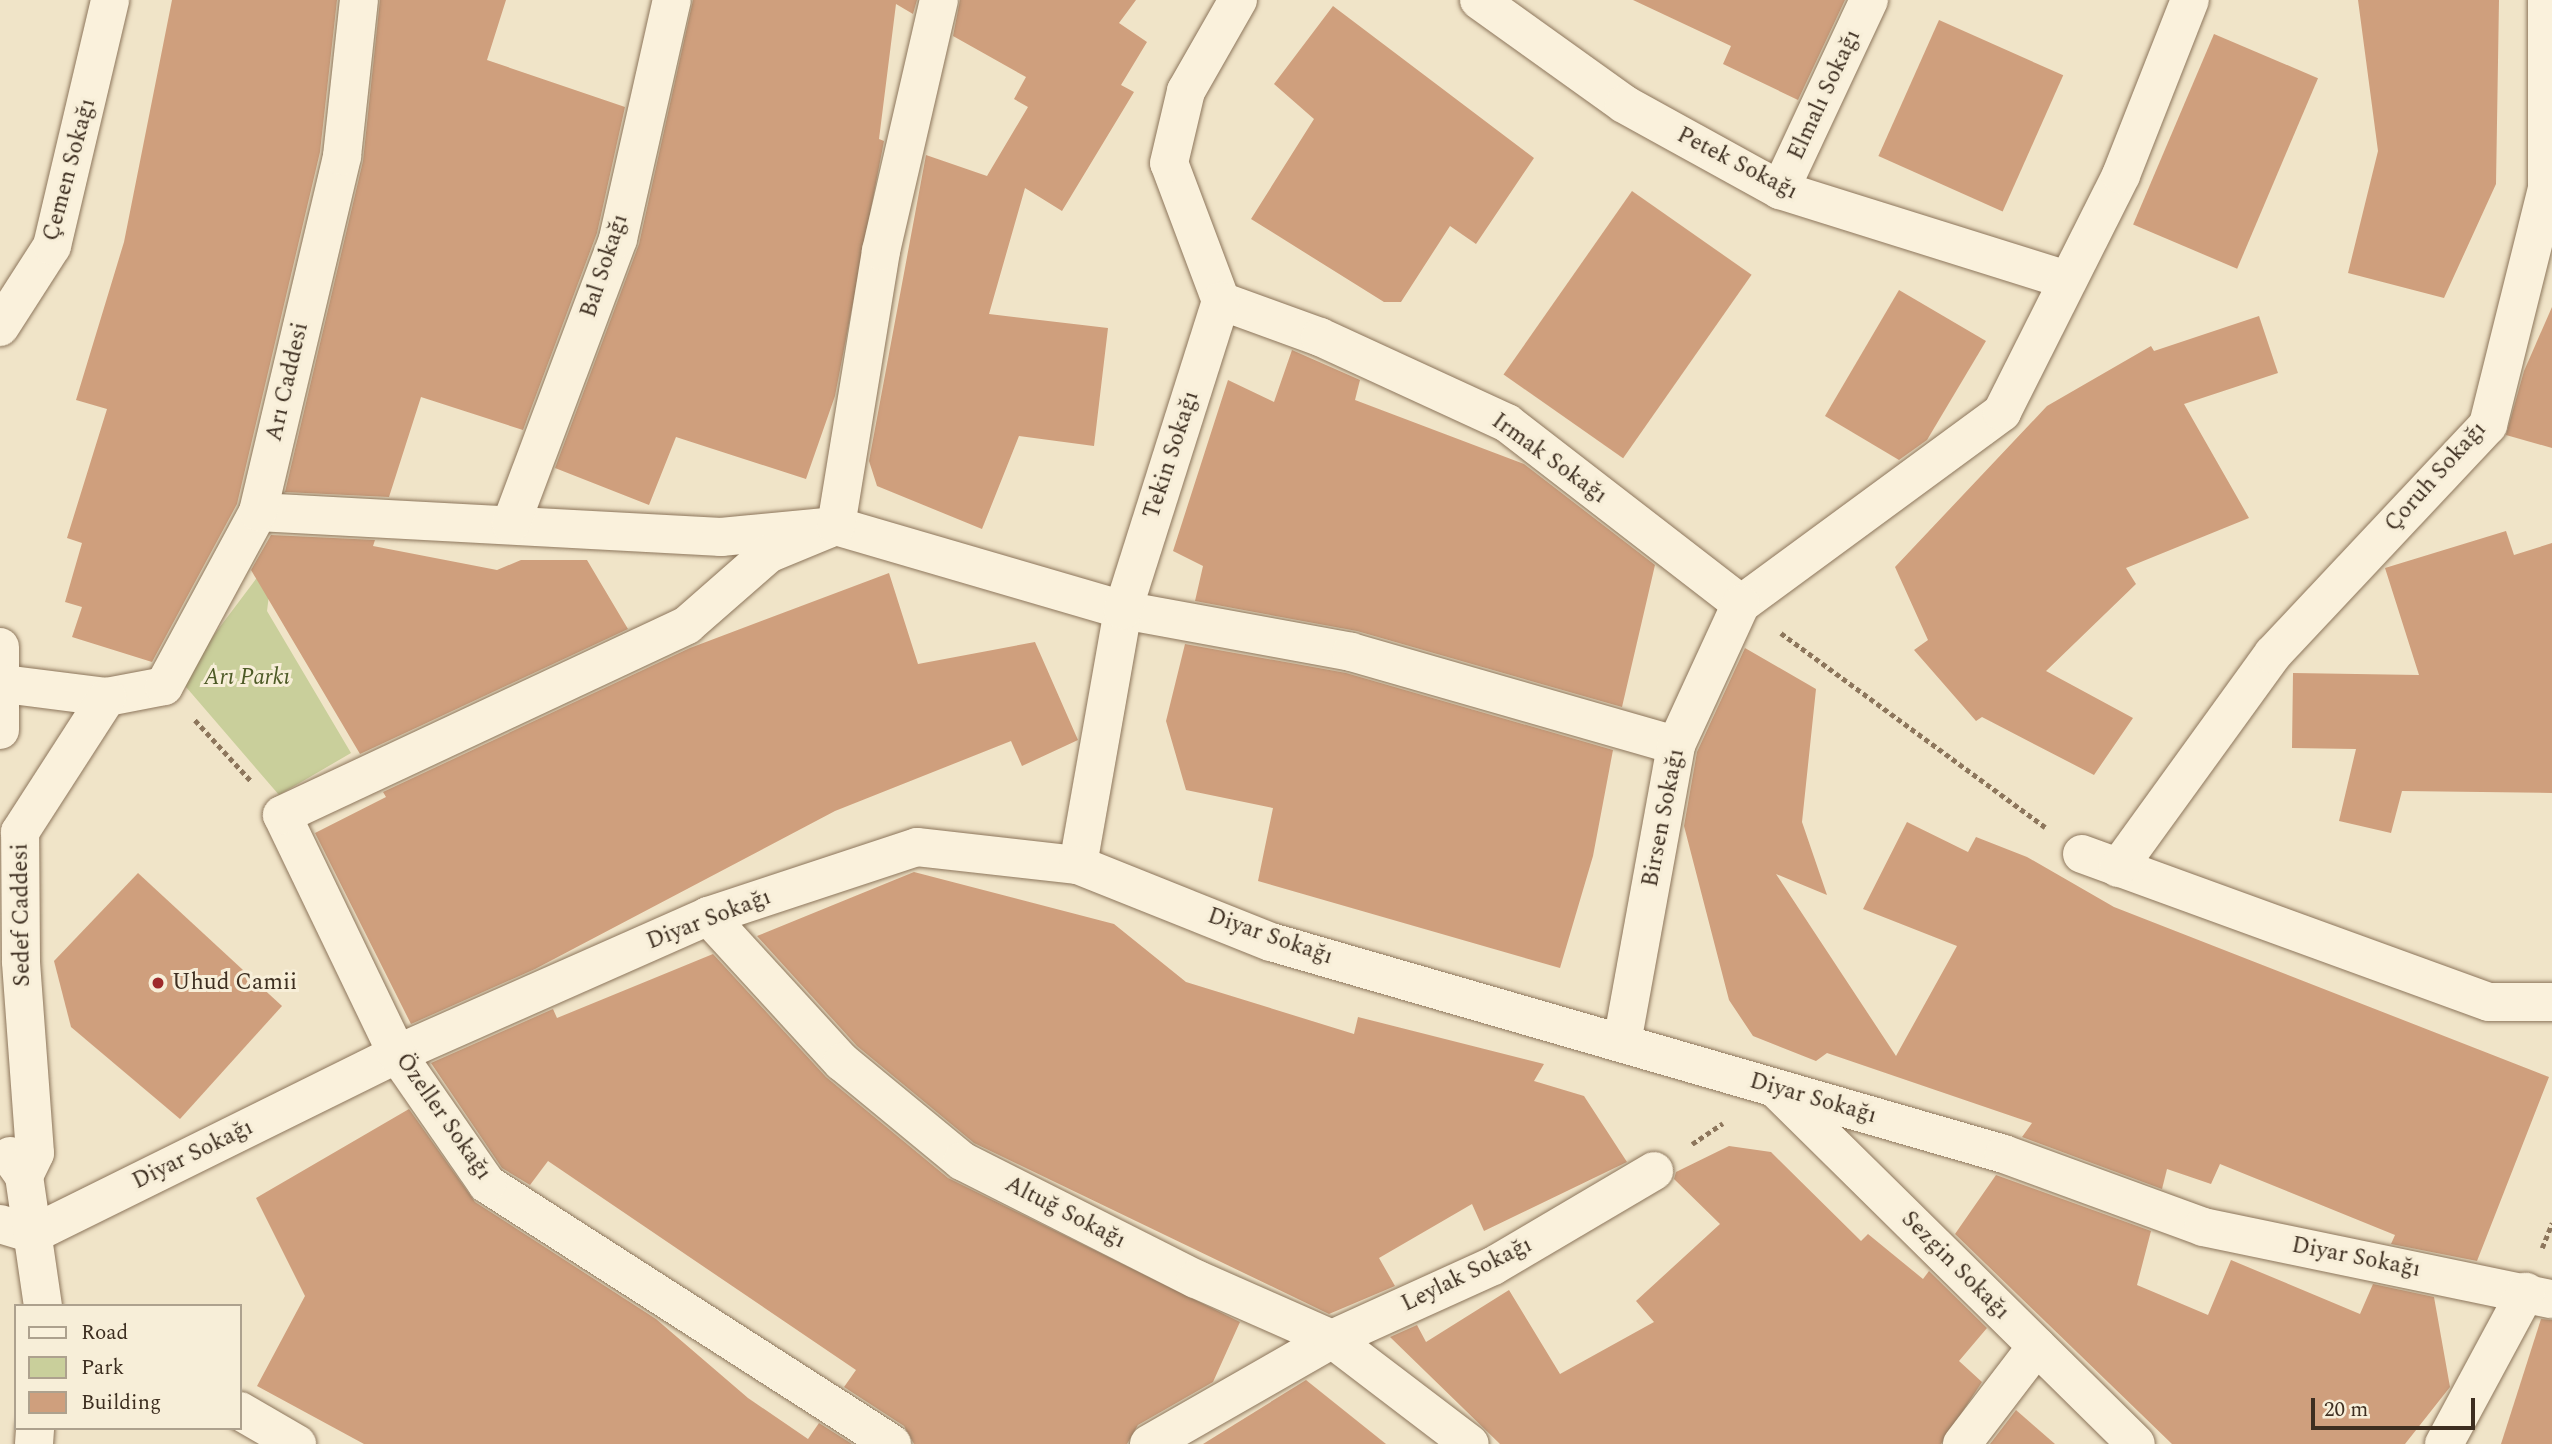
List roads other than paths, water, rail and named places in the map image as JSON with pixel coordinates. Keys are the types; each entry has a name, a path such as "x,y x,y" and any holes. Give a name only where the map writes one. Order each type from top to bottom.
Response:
{"street":[{"name":"Çemen Sokağı","path":"0,327 52,246 110,0"},
{"name":"Arı Caddesi","path":"107,697 164,686 258,512 342,156 359,0"},
{"name":"Bal Sokağı","path":"511,524 618,239 672,0"},
{"path":"836,526 881,251 939,0"},
{"path":"1221,301 1169,163 1186,91 1238,0"},
{"name":"Elmalı Sokağı","path":"1780,190 1869,0"},
{"path":"1741,604 2002,412 2064,279 2121,174 2190,0"},
{"name":"Çoruh Sokağı","path":"2119,868 2273,654 2488,425 2547,188 2547,0"},
{"name":"Petek Sokağı","path":"1499,6 1624,104 1780,190 2064,279"},
{"name":"Irmak Sokağı","path":"1221,301 1320,337 1507,424 1741,604"},
{"name":"Tekin Sokağı","path":"1078,865 1123,610 1221,301"},
{"path":"258,512 721,537 836,526 1123,610 1351,652 1676,746"},
{"name":"Özeller Sokağı","path":"836,526 768,554 687,625 282,815 397,1054 486,1184 892,1444"},
{"name":"Birsen Sokağı","path":"1622,1043 1676,746 1741,604"},
{"path":"0,730 1,671 107,697"},
{"name":"Sedef Caddesi","path":"47,1304 16,1229 24,1176 35,1153 6,953 20,832 107,697"},
{"name":"Diyar Sokağı","path":"16,1229 397,1054 708,916 917,847 1078,865 1271,942 2004,1154 2203,1227 2539,1295"},
{"path":"2082,854 2489,1002 2552,1002"},
{"name":"Altuğ Sokağı","path":"708,916 842,1062 962,1161 1196,1279 1332,1339 1470,1444"},
{"name":"Sezgin Sokağı","path":"1775,1088 2136,1444"},
{"name":"Leylak Sokağı","path":"1149,1444 1332,1339 1493,1266 1654,1171"},
{"path":"2444,1444 2539,1295"},
{"path":"1962,1444 2037,1346"},
{"path":"242,1412 297,1444"}],"place":[{"name":"Uhud Camii","path":"158,983"}],"park label":[{"name":"Arı Parkı","path":"247,678"}]}
